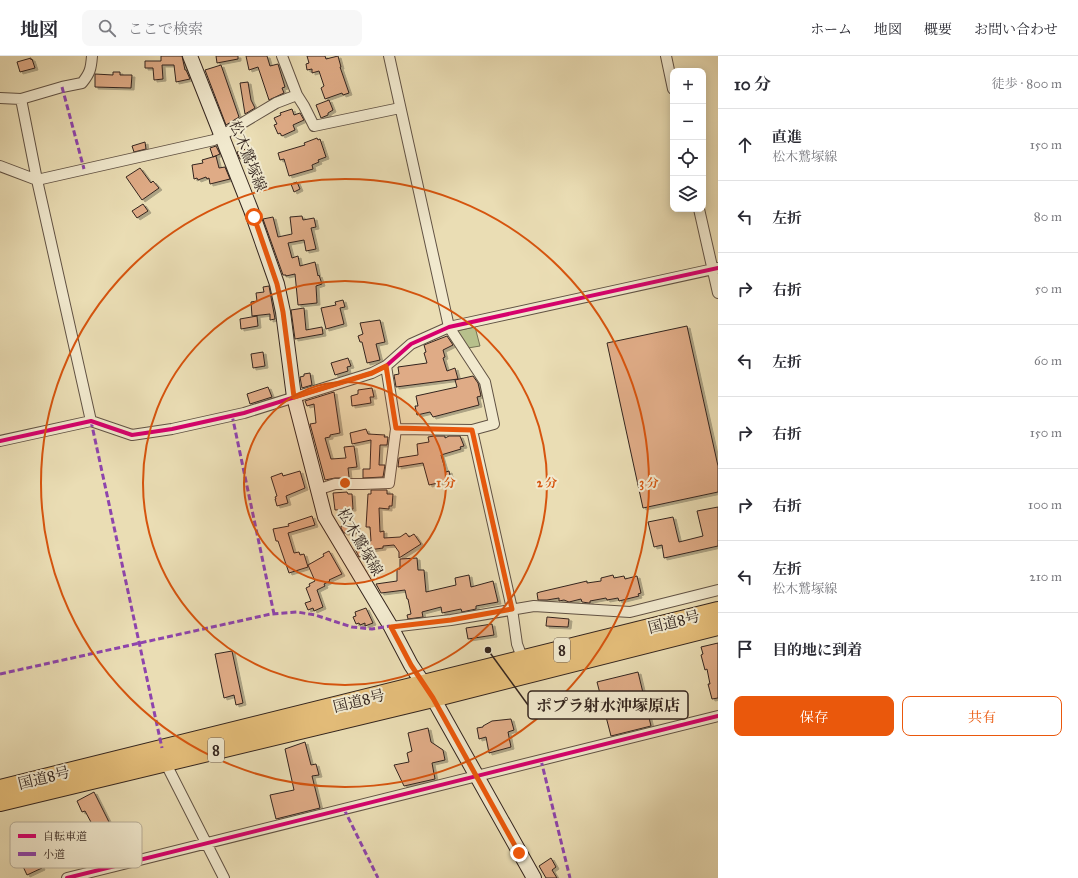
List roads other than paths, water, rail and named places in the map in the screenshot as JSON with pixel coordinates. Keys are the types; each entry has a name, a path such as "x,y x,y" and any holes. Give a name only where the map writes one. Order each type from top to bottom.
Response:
{"highway":[{"name":"国道8号","path":"0,802 165,762 428,692 523,660 712,612"},
{"name":"国道8号","path":"0,789 162,748 428,692 642,645 718,626"},
{"path":"642,645 718,631"}],"main road":[{"name":"松木鷲塚線","path":"190,56 251,210 277,284 283,312 294,397 325,517 391,627 411,665 428,692 534,878"}],"street":[{"path":"0,98 21,99 62,87 82,83 89,74 92,56"},
{"path":"282,56 297,95 314,126 400,108"},
{"path":"389,56 450,327 485,382 494,424 472,430 396,428"},
{"path":"666,56 670,75"},
{"path":"0,166 37,180 214,140 222,137 276,103 297,95"},
{"path":"21,99 37,180 91,421"},
{"path":"701,212 715,268 718,293"},
{"path":"0,441 91,421 132,435 172,429 244,412 372,373 386,366 411,344 450,327 715,268"},
{"path":"317,490 335,484 389,483 396,428 386,366"},
{"path":"472,430 512,609 517,644 523,660"},
{"path":"391,627 451,620 534,606 630,612 718,590"},
{"path":"142,860 718,716"},
{"path":"165,762 224,878"},
{"path":"67,878 108,868"}],"place":[{"name":"ポプラ射水沖塚原店","path":"488,650"}]}
